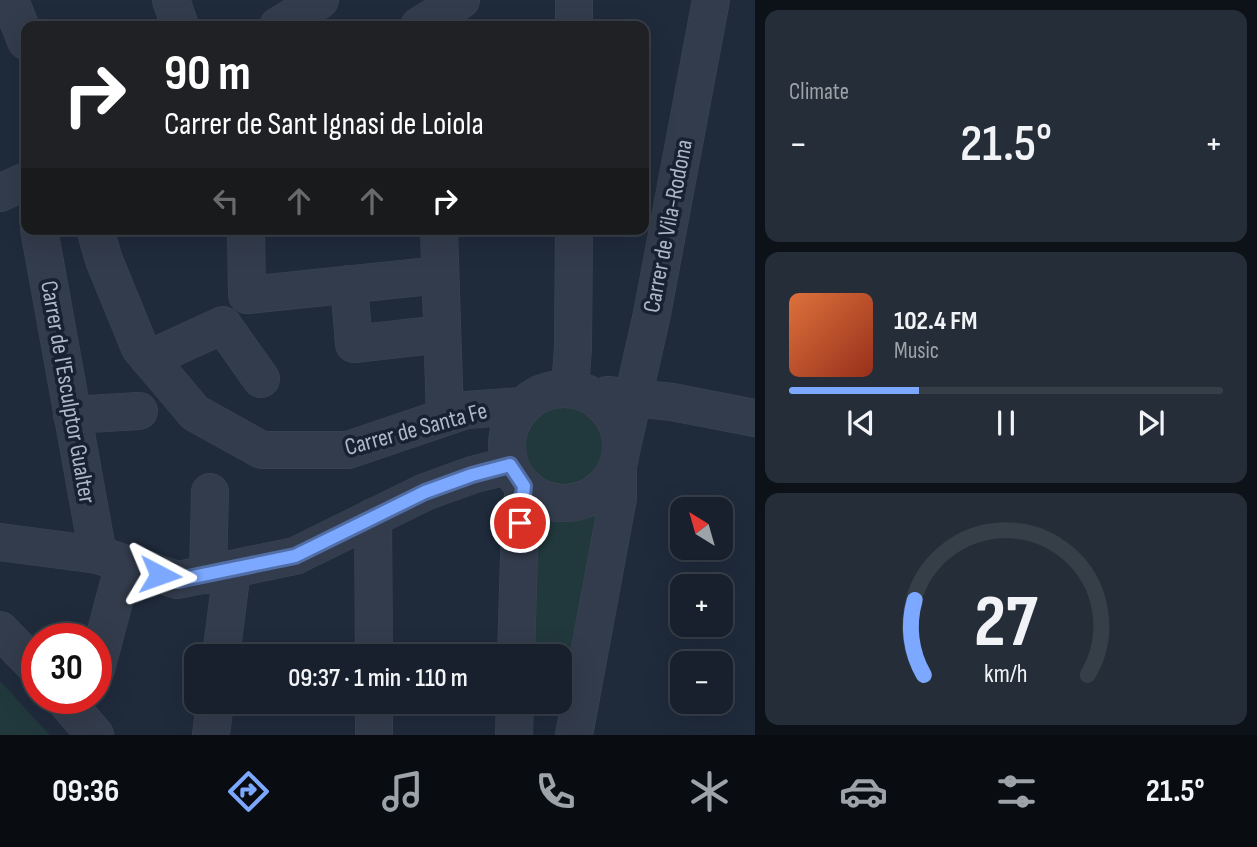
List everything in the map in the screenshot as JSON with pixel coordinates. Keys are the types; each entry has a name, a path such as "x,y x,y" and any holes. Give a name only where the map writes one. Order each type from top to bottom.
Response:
{"street":[{"path":"171,0 178,21"},
{"path":"286,21 320,0"},
{"path":"574,0 574,21"},
{"name":"Carrer de Vila-Rodona","path":"572,692 618,498 619,458 652,314 711,0"},
{"path":"10,3 21,29"},
{"path":"0,193 21,183"},
{"name":"Carrer de l'Esculptor Gualter","path":"40,235 72,415 111,559"},
{"name":"Carrer de Santa Fe","path":"97,235 104,260 140,348 195,412 262,450 348,450 472,409 523,406"},
{"path":"246,235 247,295 439,275"},
{"path":"439,235 445,416"},
{"path":"574,235 573,348 576,390"},
{"path":"349,284 354,344 442,334"},
{"path":"149,359 223,325 261,379"},
{"path":"576,390 594,397 612,414 621,439 619,458 605,486 583,499 558,503 534,495 517,476 507,453 509,427 523,406 544,392 576,390 671,402 755,418"},
{"path":"72,415 139,411"},
{"path":"0,542 111,559 178,580 295,556 425,492 472,475 517,476"},
{"path":"516,644 520,523 517,476"},
{"path":"210,492 220,573 221,644"},
{"path":"373,517 374,644"},
{"path":"102,623 111,559"},
{"path":"0,630 21,652"},
{"name":"Carrer de Vila-Rodona","path":"572,709 574,735"},
{"path":"211,735 214,714"},
{"path":"374,714 374,735"},
{"path":"514,735 515,714"}],"green space":[{"path":"564,403 580,407 594,416 603,430 607,446 603,462 594,476 580,485 564,489 548,485 534,476 525,462 521,446 525,430 534,416 548,407"},
{"path":"602,507 572,659 572,644 527,644 532,513 568,518 585,515"},
{"path":"0,681 21,704 21,714 31,714 50,735 0,735"}],"route":[{"path":"160,575 178,580 295,556 425,492 510,465 524,486 520,523"}]}
